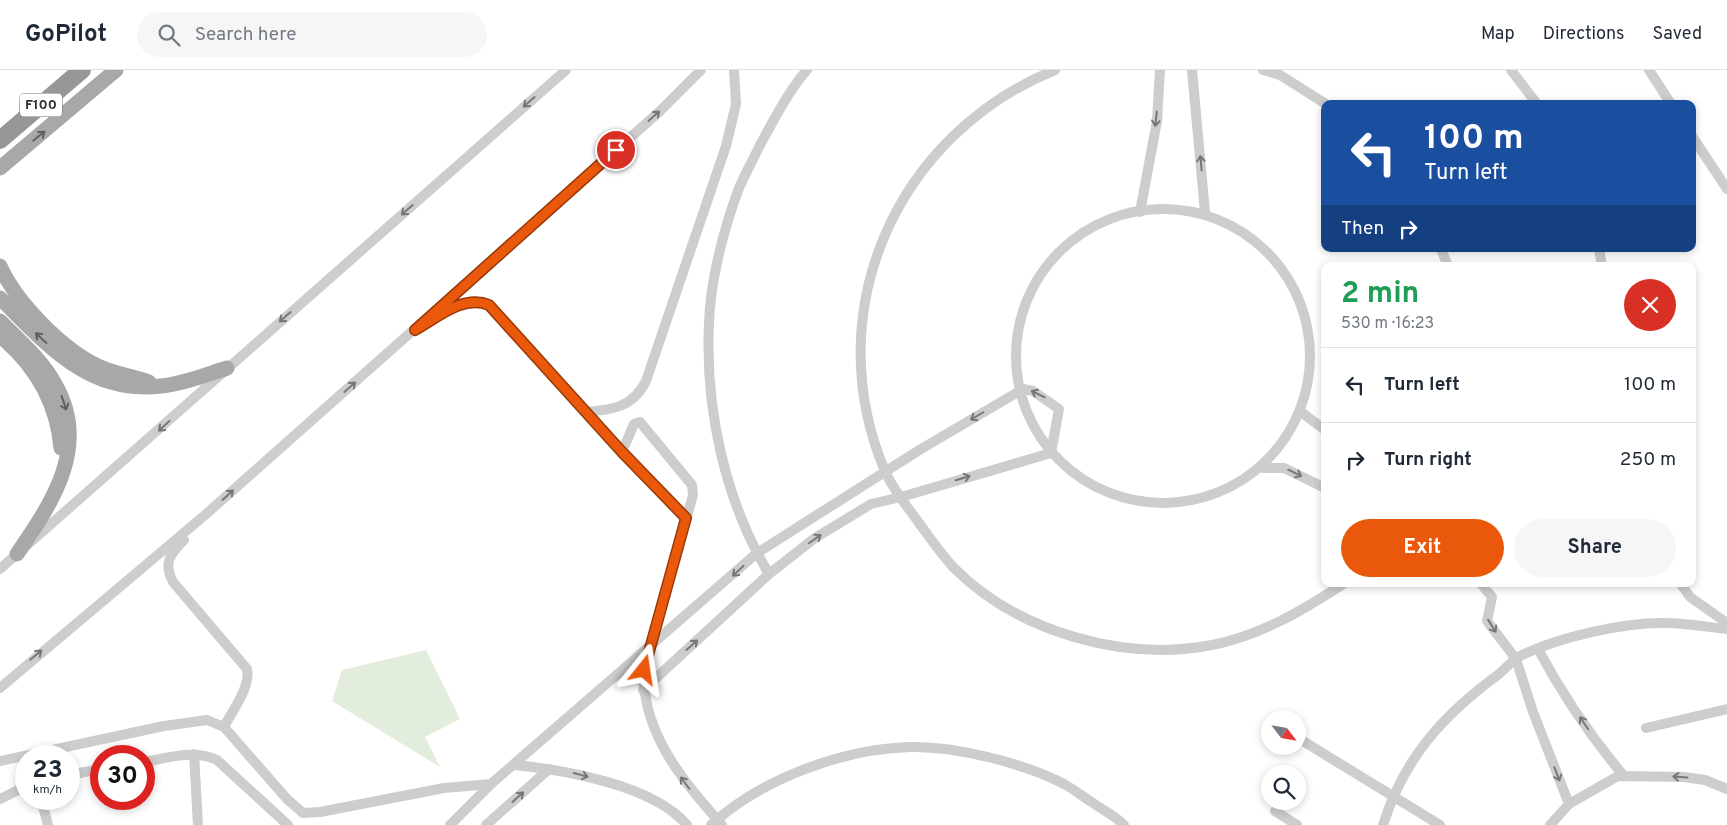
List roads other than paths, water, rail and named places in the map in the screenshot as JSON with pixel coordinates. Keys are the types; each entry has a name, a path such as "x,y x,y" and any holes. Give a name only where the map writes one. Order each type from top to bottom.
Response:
{"highway":[{"name":"F100","path":"0,140 82,70"}],"main road":[{"path":"0,169 116,70"},
{"path":"0,266 20,299 66,345 97,365 162,386"},
{"path":"0,298 62,357 92,377 123,387 162,386 227,368"},
{"path":"0,321 7,336 42,364 55,382 64,401 69,434 63,476 52,502 17,554"}],"street":[{"path":"0,570 566,70"},
{"path":"0,688 205,515 415,330 659,112 701,70"},
{"path":"585,412 622,407 634,399 646,381 726,146 736,104 734,70"},
{"path":"769,574 757,554 735,498 718,440 709,384 708,323 719,256 740,187 769,128 807,70"},
{"path":"1055,70 1004,94 978,113 955,134 916,178 887,231 865,295 860,362 870,424 886,472 900,497 955,568 1023,618 1092,642 1143,649 1175,650 1213,645 1258,631 1302,611 1338,587"},
{"path":"1140,212 1157,121 1160,70"},
{"path":"1192,70 1205,212"},
{"path":"1263,70 1280,76 1321,101"},
{"path":"1511,70 1534,100"},
{"path":"1649,70 1668,100"},
{"path":"1696,142 1727,189"},
{"path":"1168,208 1205,212 1241,229 1266,248 1291,282 1306,327 1309,355 1301,412 1277,452 1263,468 1228,489 1190,502 1139,504 1105,493 1082,480 1050,453 1031,423 1019,391 1016,372 1016,344 1022,313 1036,283 1053,258 1075,237 1097,224 1140,212 1168,208"},
{"path":"415,330 464,302 480,301 489,305 585,412 686,518"},
{"path":"450,825 492,784 651,644 757,554 886,472 1023,389 1033,391 1059,409 1050,453"},
{"path":"1301,412 1321,427"},
{"path":"622,452 634,424 640,422 692,485 693,495 644,670 643,690 647,710 671,762 716,823 767,786 814,766 858,754 910,747 962,753 1005,762 1064,784 1124,825"},
{"path":"643,690 769,574 815,538 871,504 1050,453"},
{"path":"1263,468 1284,468 1321,486"},
{"path":"205,515 170,555 168,572 173,582 247,669 246,684 224,726"},
{"path":"1484,587 1492,597 1487,621 1516,659 1533,712 1569,804"},
{"path":"1684,587 1690,597 1727,623"},
{"path":"1382,825 1392,795 1418,751 1453,711 1516,659 1561,640 1614,629 1665,623 1727,629"},
{"path":"1538,649 1549,671 1598,745 1624,776"},
{"path":"1646,728 1727,709"},
{"path":"78,745 198,720 208,720 224,726 287,799 304,813 320,812 444,788 492,784"},
{"path":"1306,743 1440,825"},
{"path":"155,760 194,754 208,756 217,760 288,825"},
{"path":"194,754 198,825"},
{"path":"0,761 15,758"},
{"path":"515,765 575,774 628,790 668,808 688,825"},
{"path":"486,825 549,769"},
{"path":"1550,825 1569,804 1618,776 1684,777 1705,780 1727,789"},
{"path":"0,799 15,792"},
{"path":"44,810 48,825"},
{"path":"1275,811 1297,825"}]}
